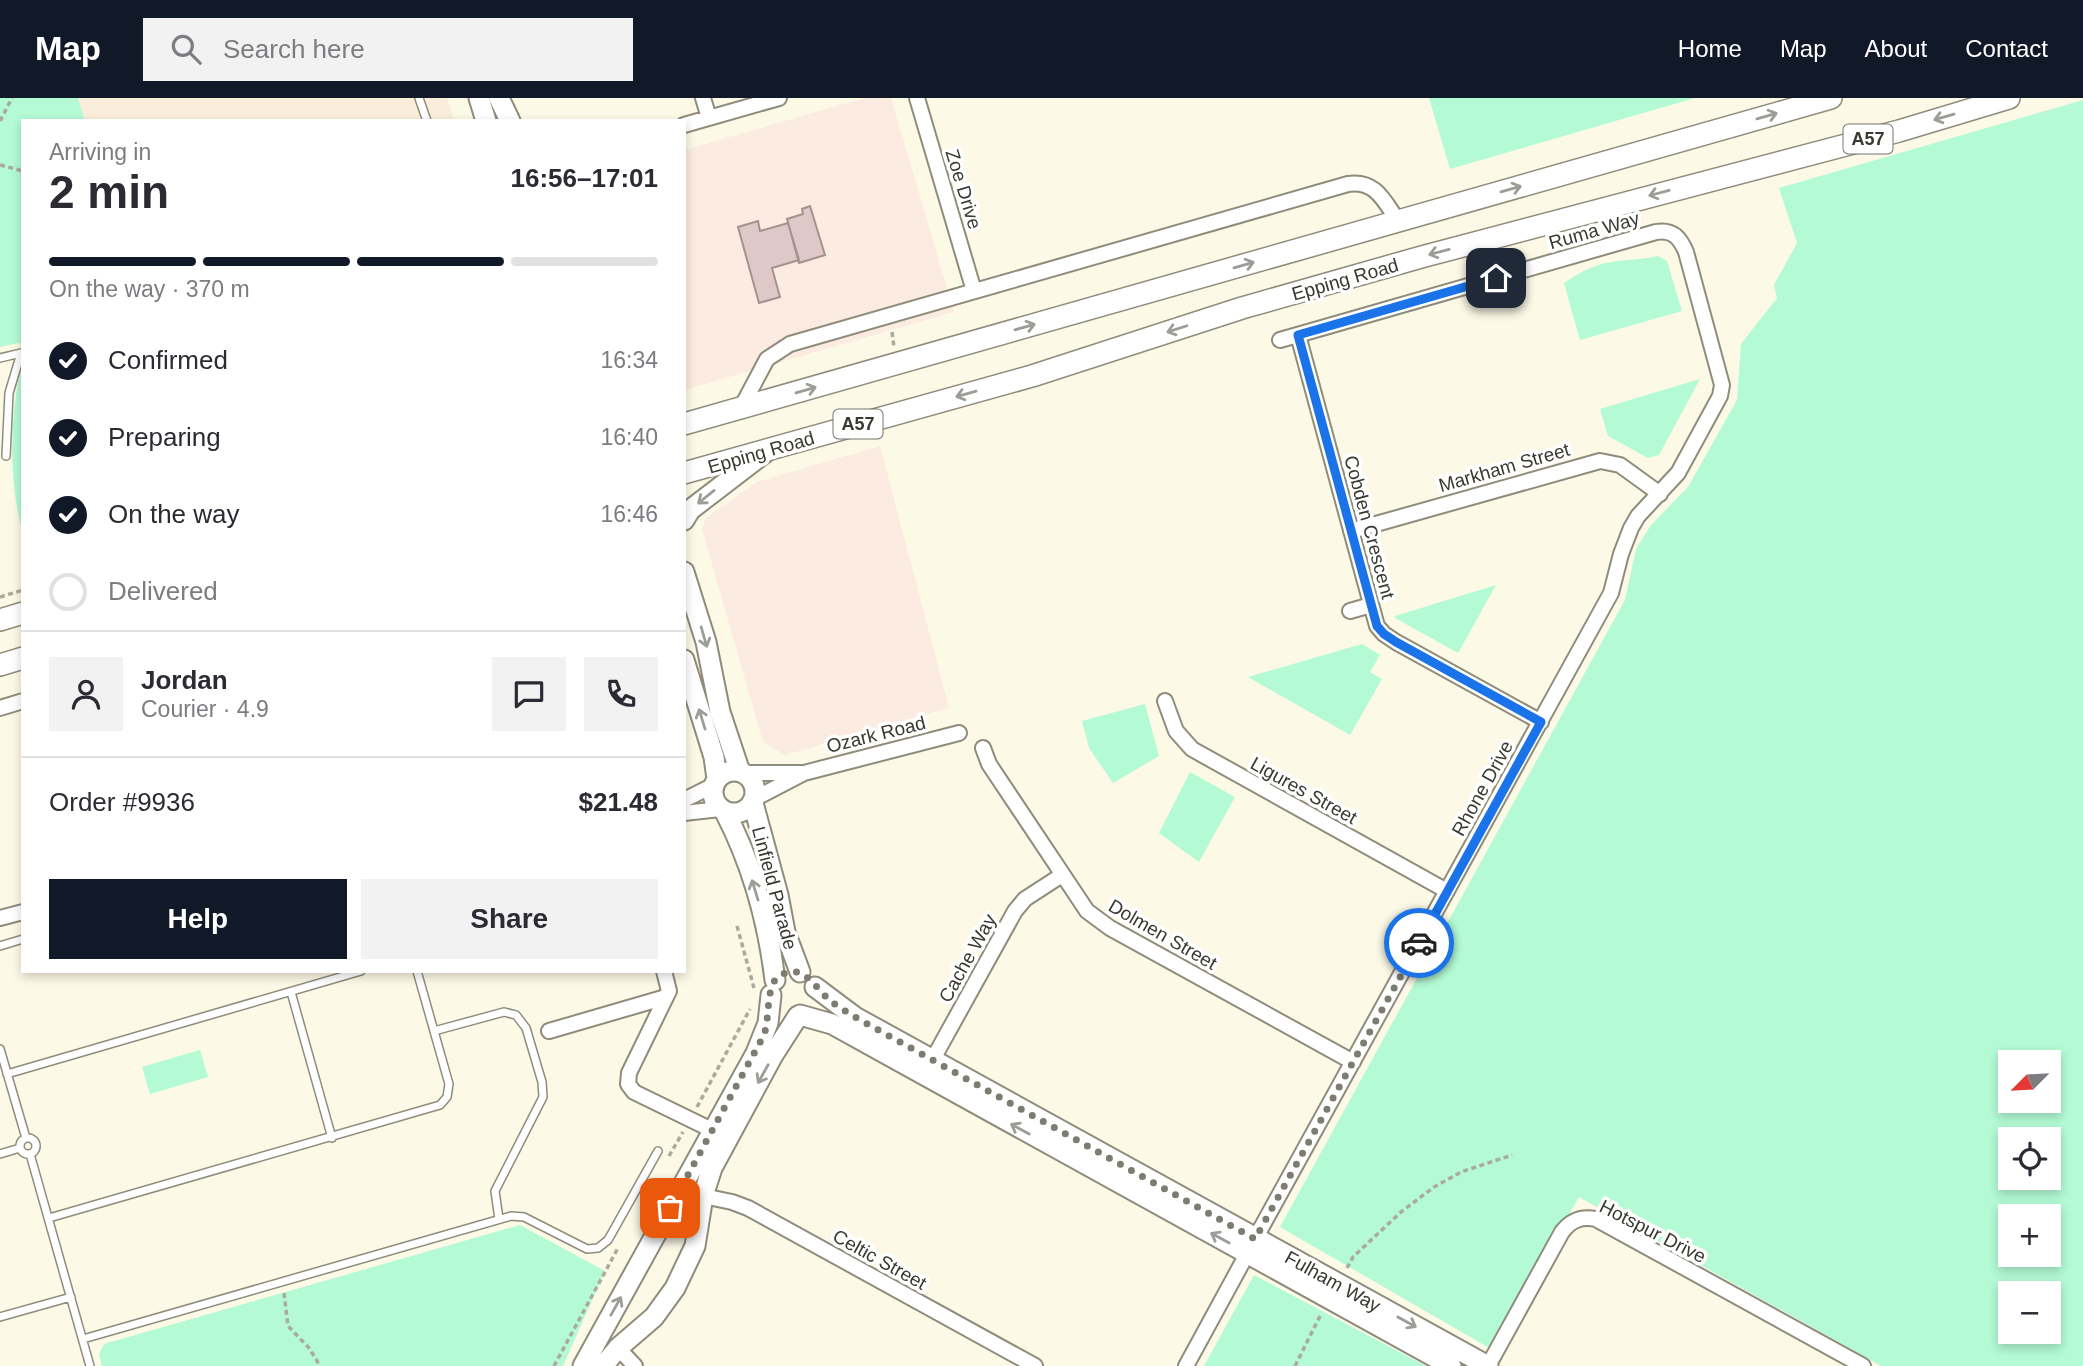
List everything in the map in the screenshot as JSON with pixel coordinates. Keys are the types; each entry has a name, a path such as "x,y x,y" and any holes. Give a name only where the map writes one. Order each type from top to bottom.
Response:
{"main road":[{"path":"687,422 1831,98"},
{"name":"Epping Road","path":"686,472 1032,376 1242,308 1412,260 1899,131 2009,98"},
{"path":"0,620 21,614"},
{"path":"0,664 21,659"}],"street":[{"path":"479,98 485,119"},
{"path":"499,98 509,119"},
{"path":"702,98 709,118"},
{"path":"686,124 779,98"},
{"name":"Zoe Drive","path":"922,99 974,291"},
{"path":"741,408 767,359 782,348 1348,184 1367,184 1373,188 1398,221"},
{"name":"Ruma Way","path":"1280,340 1661,231 1676,235"},
{"name":"Rhone Drive","path":"1185,1366 1611,593 1631,528 1638,516 1660,495 1678,472 1720,396 1722,385 1686,252 1676,235"},
{"name":"Cobden Crescent","path":"1298,335 1377,626 1384,634 1541,722"},
{"path":"686,517 690,510 771,449"},
{"name":"Markham Street","path":"1351,531 1600,461 1620,465 1660,495"},
{"path":"686,578 706,642 720,712 742,773 754,785 753,801 749,808 738,814 723,811 686,813"},
{"path":"1350,611 1371,605"},
{"path":"686,666 714,757 713,798 723,811"},
{"name":"Ligures Street","path":"1165,701 1176,731 1192,749 1447,891"},
{"path":"0,708 21,702"},
{"name":"Ozark Road","path":"804,773 959,733"},
{"name":"Dolmen Street","path":"983,748 989,764 1087,911 1110,928 1353,1062"},
{"path":"686,799 728,771 804,773"},
{"path":"753,801 804,773"},
{"name":"Linfield Parade","path":"753,801 785,932 800,972"},
{"name":"Linfield Parade","path":"583,1366 714,1131 768,1023 773,987 766,925 741,843 723,811"},
{"name":"Cache Way","path":"928,1068 1015,911 1025,899 1062,875"},
{"path":"0,918 21,913"},
{"path":"604,1366 618,1348 654,1317 675,1288 695,1246 703,1196 714,1163 799,1015 815,1001 815,987 807,975 786,972 773,987 776,1009 790,1016 799,1015"},
{"path":"664,973 669,991 629,1073 628,1084 634,1092 714,1131"},
{"name":"Fulham Way","path":"815,987 928,1068"},
{"path":"549,1031 666,997"},
{"name":"Fulham Way","path":"799,1015 832,1024 928,1068 1333,1291 1488,1366"},
{"name":"Celtic Street","path":"703,1196 748,1208 1035,1366"},
{"name":"Hotspur Drive","path":"1488,1366 1562,1232 1573,1220 1587,1217 1596,1219 1863,1366"},
{"name":"Fulham Way","path":"1333,1291 1451,1366"},
{"path":"618,1348 635,1366"}],"lane":[{"path":"418,98 426,119"},
{"path":"0,358 20,353 9,393 6,456"},
{"path":"0,946 21,940"},
{"path":"7,1074 354,973"},
{"path":"49,1219 332,1138 433,1108 444,1102 449,1084 418,973"},
{"path":"291,992 332,1138"},
{"path":"434,1031 504,1012 516,1015 526,1028 542,1082 543,1097 495,1191 499,1219"},
{"path":"0,1049 26,1138"},
{"path":"26,1138 36,1144 36,1149 30,1154 23,1153 20,1148 21,1141 26,1138"},
{"path":"0,1154 20,1148"},
{"path":"83,1339 511,1216 524,1217 587,1250 598,1248 608,1240 658,1151"},
{"path":"30,1154 90,1366"},
{"path":"0,1317 71,1297"}],"path":[{"path":"0,121 12,98"},
{"path":"0,165 21,171"},
{"path":"897,357 891,332 902,329"},
{"path":"0,597 21,591"},
{"path":"1295,1366 1353,1257 1416,1200 1461,1172 1512,1156"},
{"path":"281,1282 288,1326 309,1348 320,1366"}],"shaded area":[{"path":"78,98 447,98 453,119 84,119"},
{"path":"865,98 891,98 954,312 686,389 686,149"},
{"path":"880,446 949,708 785,755 763,742 702,529 706,518 757,482"}],"green space":[{"path":"0,98 78,98 84,119 21,119 21,344 0,347"},
{"path":"1429,98 1695,98 1450,169"},
{"path":"2083,100 2083,1366 1881,1366 1579,1197 1491,1349 1280,1227 1625,600 1636,549 1651,525 1688,487 1737,400 1741,344 1777,298 1774,285 1797,243 1779,188"},
{"path":"1658,256 1667,261 1682,311 1580,340 1564,283 1599,265"},
{"path":"21,368 21,526 12,447"},
{"path":"1700,379 1659,455 1648,458 1608,436 1600,409"},
{"path":"1496,585 1458,653 1395,618 1395,616"},
{"path":"1362,644 1380,655 1370,672 1382,679 1350,735 1248,677"},
{"path":"1145,704 1159,756 1113,783 1089,748 1082,721"},
{"path":"1190,772 1235,797 1199,862 1159,833"},
{"path":"200,1050 208,1077 150,1094 142,1067"},
{"path":"520,1225 605,1271 563,1366 102,1366 99,1354 104,1344"},
{"path":"1254,1275 1426,1366 1204,1366"}],"building":[{"path":"810,206 825,255 799,263 787,219 803,214 802,209"},
{"path":"758,221 760,231 788,223 799,260 772,268 780,297 759,303 738,227"}],"way so far":[{"path":"670,1208 764,1035 768,1023 771,987 780,975 793,971 807,975 815,987 832,1002 855,1017 1255,1239 1419,943"}],"route":[{"path":"1419,943 1541,722 1396,642 1377,626 1298,335 1496,278"}]}
